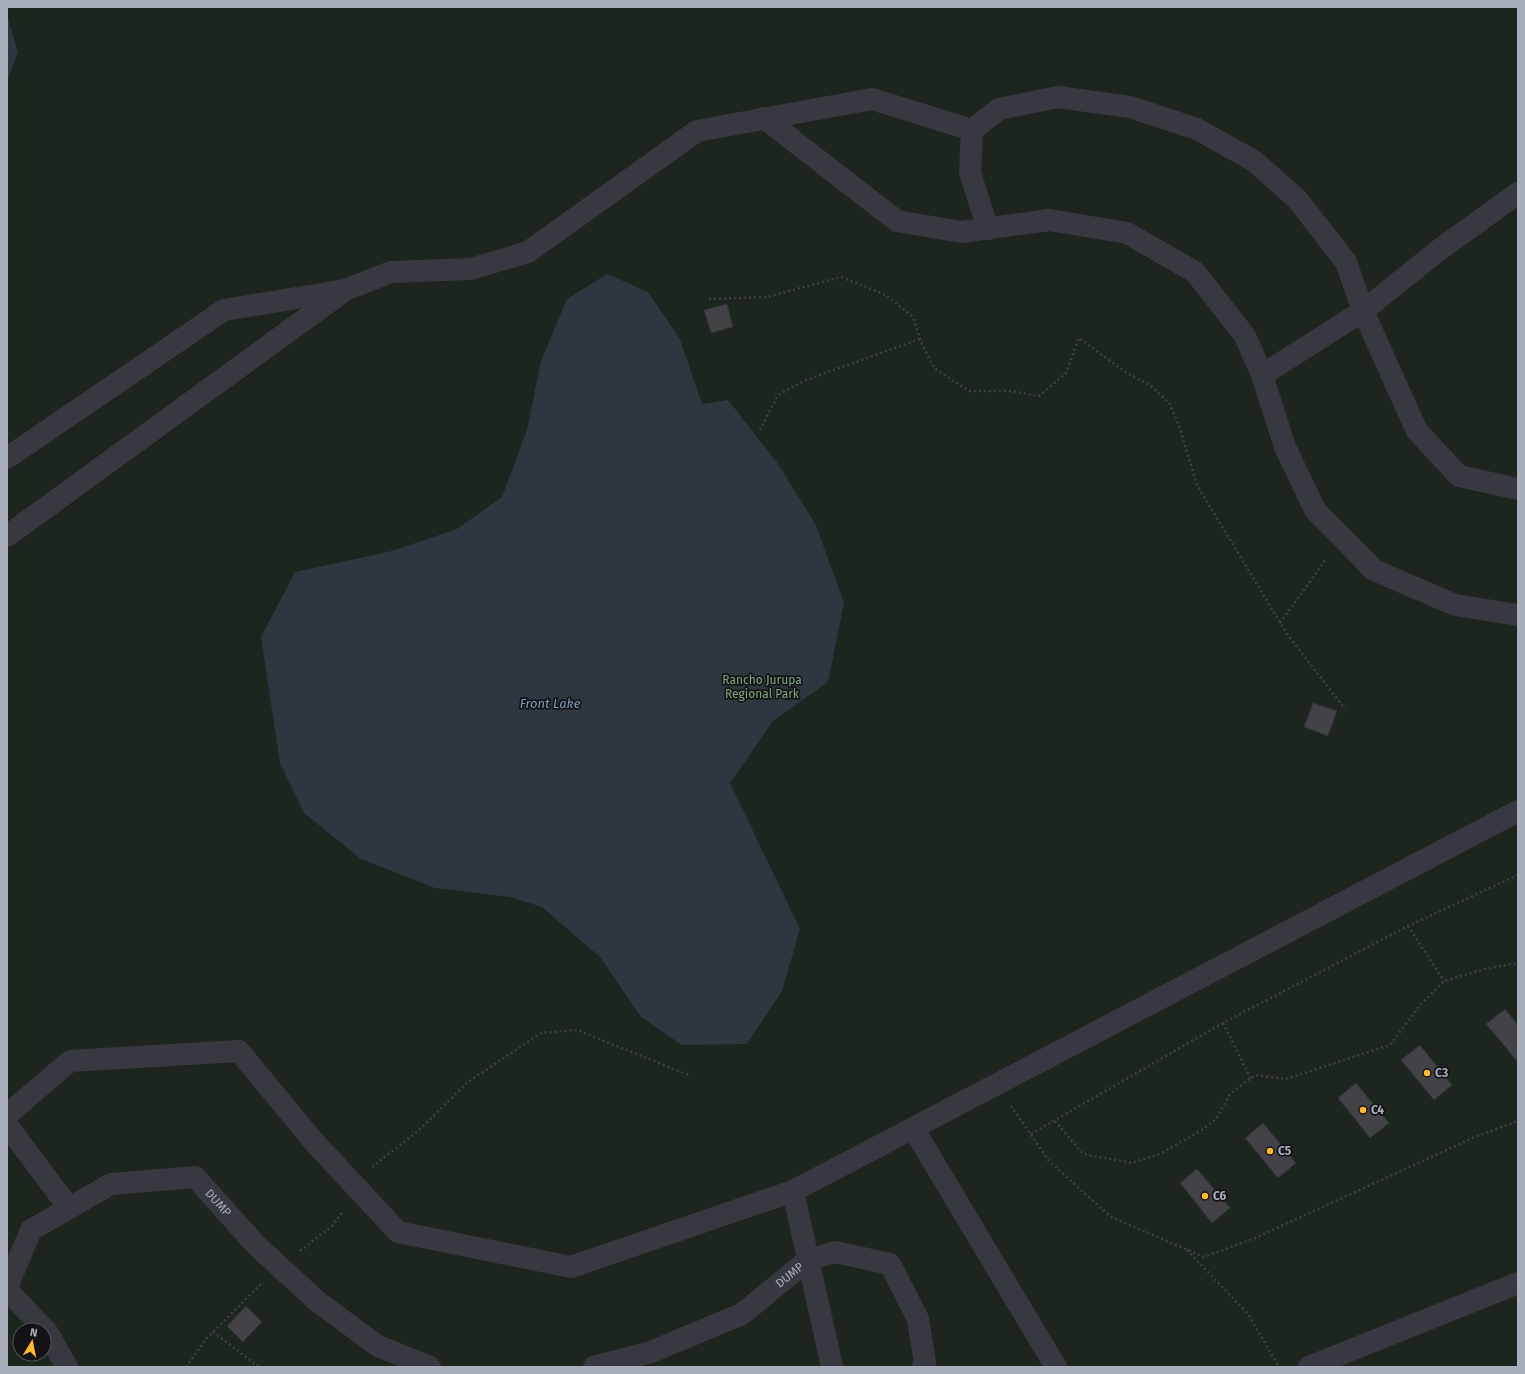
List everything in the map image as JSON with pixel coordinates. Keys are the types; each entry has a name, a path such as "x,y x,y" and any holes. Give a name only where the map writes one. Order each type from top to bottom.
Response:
{"lane":[{"path":"988,228 970,173 972,130 999,109 1058,97 1130,107 1197,129 1254,161 1297,199 1346,262 1362,311 1417,431 1459,476 1518,490"},
{"path":"7,458 224,310 345,290 391,272 471,269 528,252 697,130 872,99 972,130"},
{"path":"764,118 897,221 961,232 1049,220 1127,233 1195,272 1245,336 1262,375 1285,447 1315,510 1374,570 1455,605 1518,615"},
{"path":"1262,375 1362,311 1439,250 1518,193"},
{"path":"7,536 345,290"},
{"path":"7,1115 70,1061 240,1051 315,1143 398,1232 571,1267 793,1191 1518,811"},
{"path":"7,1125 69,1208"},
{"path":"913,1128 1056,1367"},
{"name":"DUMP","path":"67,1367 47,1332 7,1288 31,1230 111,1184 195,1177 256,1245 318,1302 378,1346 430,1367"},
{"path":"793,1191 832,1367"},
{"name":"DUMP","path":"594,1367 651,1352 742,1314 808,1260 835,1252 890,1264 918,1319 926,1363 923,1367"},
{"path":"1309,1367 1518,1283"}],"path":[{"path":"709,299 767,297 841,277 886,295 913,317 920,339 934,368 969,391 1011,392 1039,396 1066,373 1079,338 1127,373 1152,386 1170,404 1180,429 1197,485 1287,634 1345,709"},
{"path":"760,430 778,395 806,380 920,339"},
{"path":"1280,623 1342,537"},
{"path":"1031,1134 1223,1024 1408,926 1518,875"},
{"path":"1408,926 1444,981"},
{"path":"1054,1121 1083,1154 1132,1163 1160,1154 1200,1131 1216,1119 1230,1094 1255,1075 1286,1079 1390,1045 1421,1004 1444,981 1485,969 1518,963"},
{"path":"1223,1024 1251,1079"},
{"path":"186,1367 206,1339 279,1266 332,1226 358,1189 367,1171 418,1131 468,1082 541,1033 577,1030 691,1076"},
{"path":"996,1084 1049,1161 1111,1217 1204,1257 1255,1238 1475,1137 1518,1121"},
{"path":"1185,1248 1248,1314 1279,1367"},
{"path":"213,1332 259,1367"}],"green space":[{"name":"Rancho Jurupa Regional Park","path":"7,7 1518,7 1518,1367 7,1367"}],"water":[{"path":"7,15 18,53 7,81"},
{"name":"Front Lake","path":"607,274 648,292 680,339 702,404 728,400 778,464 816,525 844,603 828,682 773,721 730,783 800,929 782,991 747,1044 682,1045 641,1017 600,957 542,907 510,897 435,888 361,859 304,813 280,763 261,637 295,572 392,551 457,529 502,497 527,430 541,361 567,299"}],"building":[{"path":"727,304 733,327 711,333 704,310"},
{"path":"1313,703 1337,711 1328,736 1304,727"},
{"path":"1505,1009 1518,1025 1518,1062 1486,1024"},
{"name":"C3","path":"1420,1045 1452,1085 1434,1100 1401,1060"},
{"name":"C4","path":"1356,1083 1389,1123 1370,1138 1338,1098"},
{"name":"C5","path":"1263,1123 1296,1163 1278,1178 1245,1138"},
{"name":"C6","path":"1197,1169 1230,1208 1212,1223 1180,1183"},
{"path":"246,1306 262,1322 243,1342 227,1326"}],"place":[{"name":"C3","path":"1427,1073"},
{"name":"C4","path":"1363,1110"},
{"name":"C5","path":"1270,1151"},
{"name":"C6","path":"1205,1196"}]}
